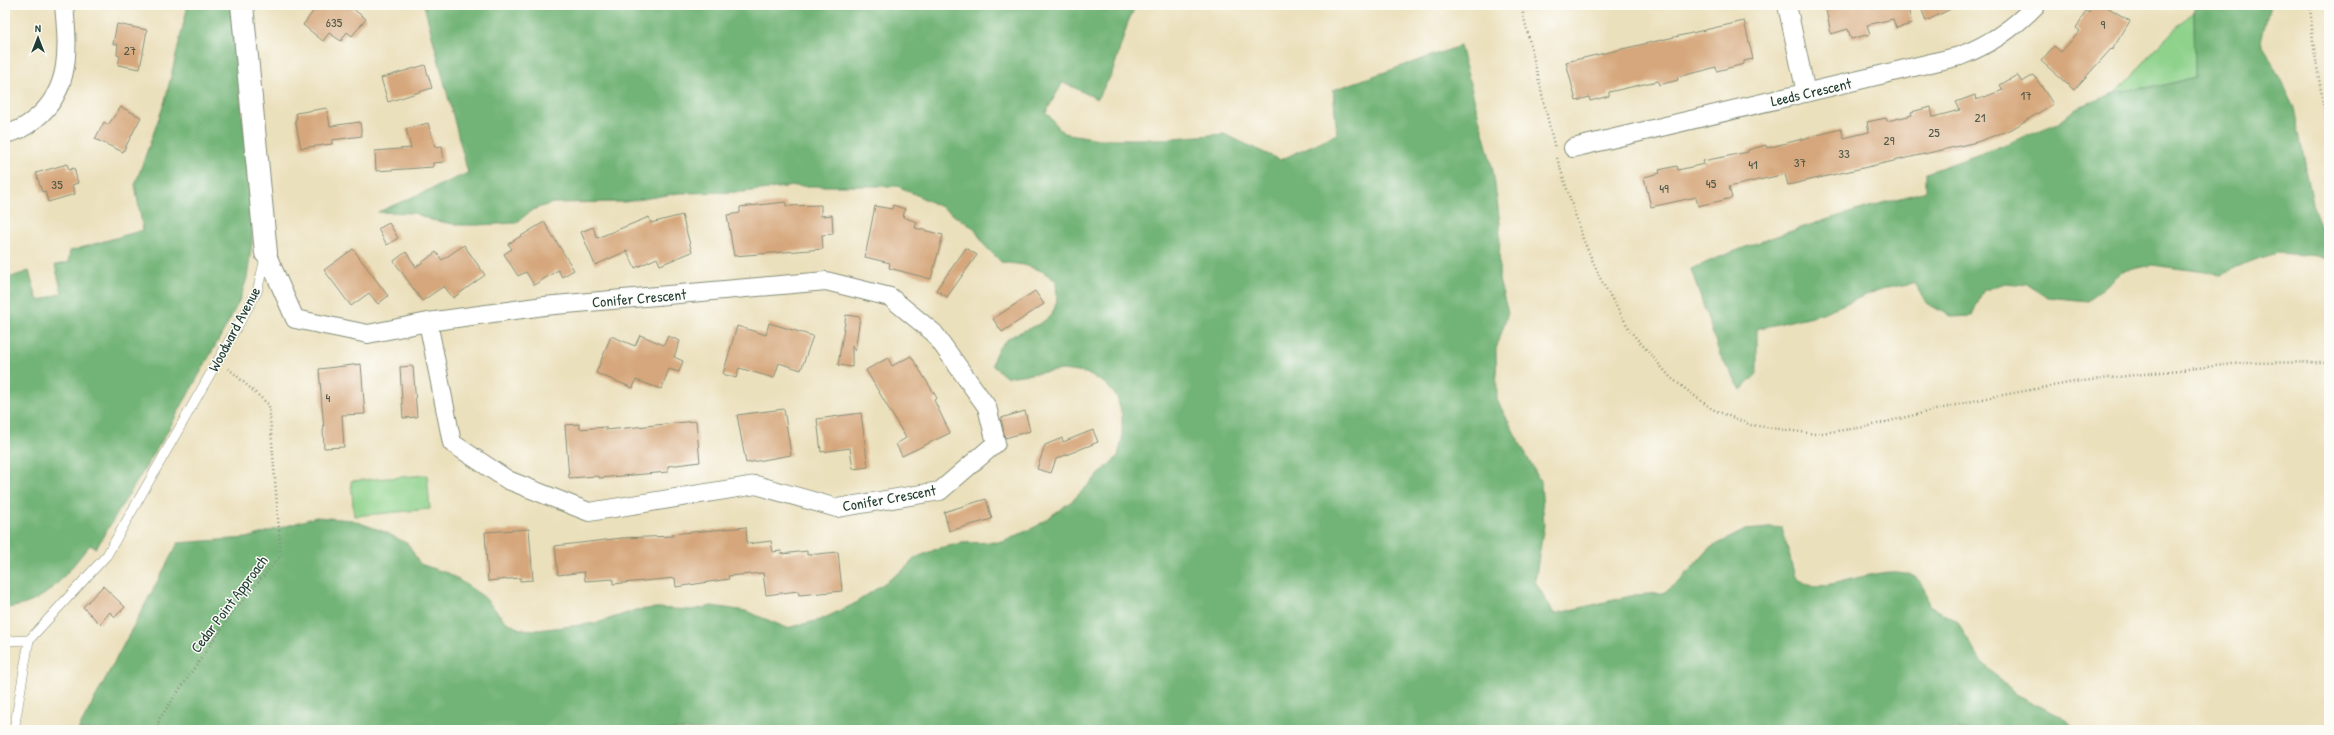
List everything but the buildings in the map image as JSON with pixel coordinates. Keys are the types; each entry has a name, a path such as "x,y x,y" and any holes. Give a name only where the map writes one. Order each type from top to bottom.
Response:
{"street":[{"path":"5,134 33,121 44,112 58,94 66,71 67,59 64,5"},
{"name":"Woodward Avenue","path":"242,5 266,253"},
{"path":"1787,5 1806,93"},
{"name":"Leeds Crescent","path":"1573,148 1968,53 1986,45 2005,32 2036,5"},
{"name":"Conifer Crescent","path":"266,253 295,319 368,334 428,322 544,306 826,281 890,297 934,333 987,407 996,443 940,491 837,508 756,485 589,512 508,480 452,443 428,322"}],"lane":[{"name":"Woodward Avenue","path":"29,640 106,555 257,292 266,253"},
{"path":"5,641 29,640 14,730"}],"path":[{"path":"1521,5 1556,153 1582,239 1601,280 1631,332 1671,378 1712,409 1751,425 1815,434 1865,427 1981,399 2074,382 2241,363 2329,362"},
{"path":"2310,5 2313,42 2329,140"},
{"name":"Cedar Point Approach","path":"156,730 160,718 233,612 281,555 269,406 218,360"}],"green space":[{"path":"188,5 231,5 252,207 252,243 247,278 240,299 229,321 166,434 96,548 90,545 54,587 44,595 20,606 5,608 5,279 29,271 38,301 62,293 55,265 68,263 70,251 143,230 135,185 165,101"},
{"path":"424,5 1136,5 1128,22 1112,74 1097,99 1063,82 1046,112 1063,133 1099,139 1161,139 1224,134 1280,160 1337,134 1333,90 1460,46 1493,170 1500,223 1499,280 1508,313 1496,349 1497,400 1541,483 1544,525 1535,581 1554,614 1635,595 1663,593 1682,579 1708,549 1745,530 1782,527 1795,577 1812,586 1825,585 1886,572 1900,572 1912,575 1921,583 1929,606 1958,622 1978,658 2015,694 2060,716 2078,730 78,730 178,543 247,538 316,517 352,520 385,532 408,544 420,564 450,574 484,597 505,621 520,629 538,630 597,623 636,610 657,608 692,610 712,606 746,611 787,628 820,620 854,604 902,571 915,558 939,548 962,543 1003,542 1037,526 1073,500 1118,456 1122,440 1122,415 1117,397 1106,384 1086,373 1062,370 1006,377 992,365 997,351 1004,342 1043,321 1051,314 1057,301 1056,281 1042,271 1024,265 1001,262 985,246 974,228 943,208 898,186 794,186 743,192 679,193 625,202 553,203 532,210 516,223 477,225 459,225 431,220 414,213 378,212 468,173"},
{"path":"2197,5 2270,5 2261,41 2294,108 2314,209 2329,250 2329,260 2317,256 2277,253 2251,261 2221,274 2152,265 2123,271 2088,301 2047,297 2028,285 2005,283 1983,291 1972,316 1952,317 1926,303 1915,283 1881,289 1820,314 1757,329 1757,374 1741,390 1720,355 1691,269 1749,246 1807,226 1926,191 1926,173 1991,150 2058,123 2076,108 2117,92 2165,85 2195,77 2194,11"},
{"path":"2194,11 2195,77 2165,85 2117,92 2164,40"},
{"path":"427,475 430,509 354,516 351,481"}]}
